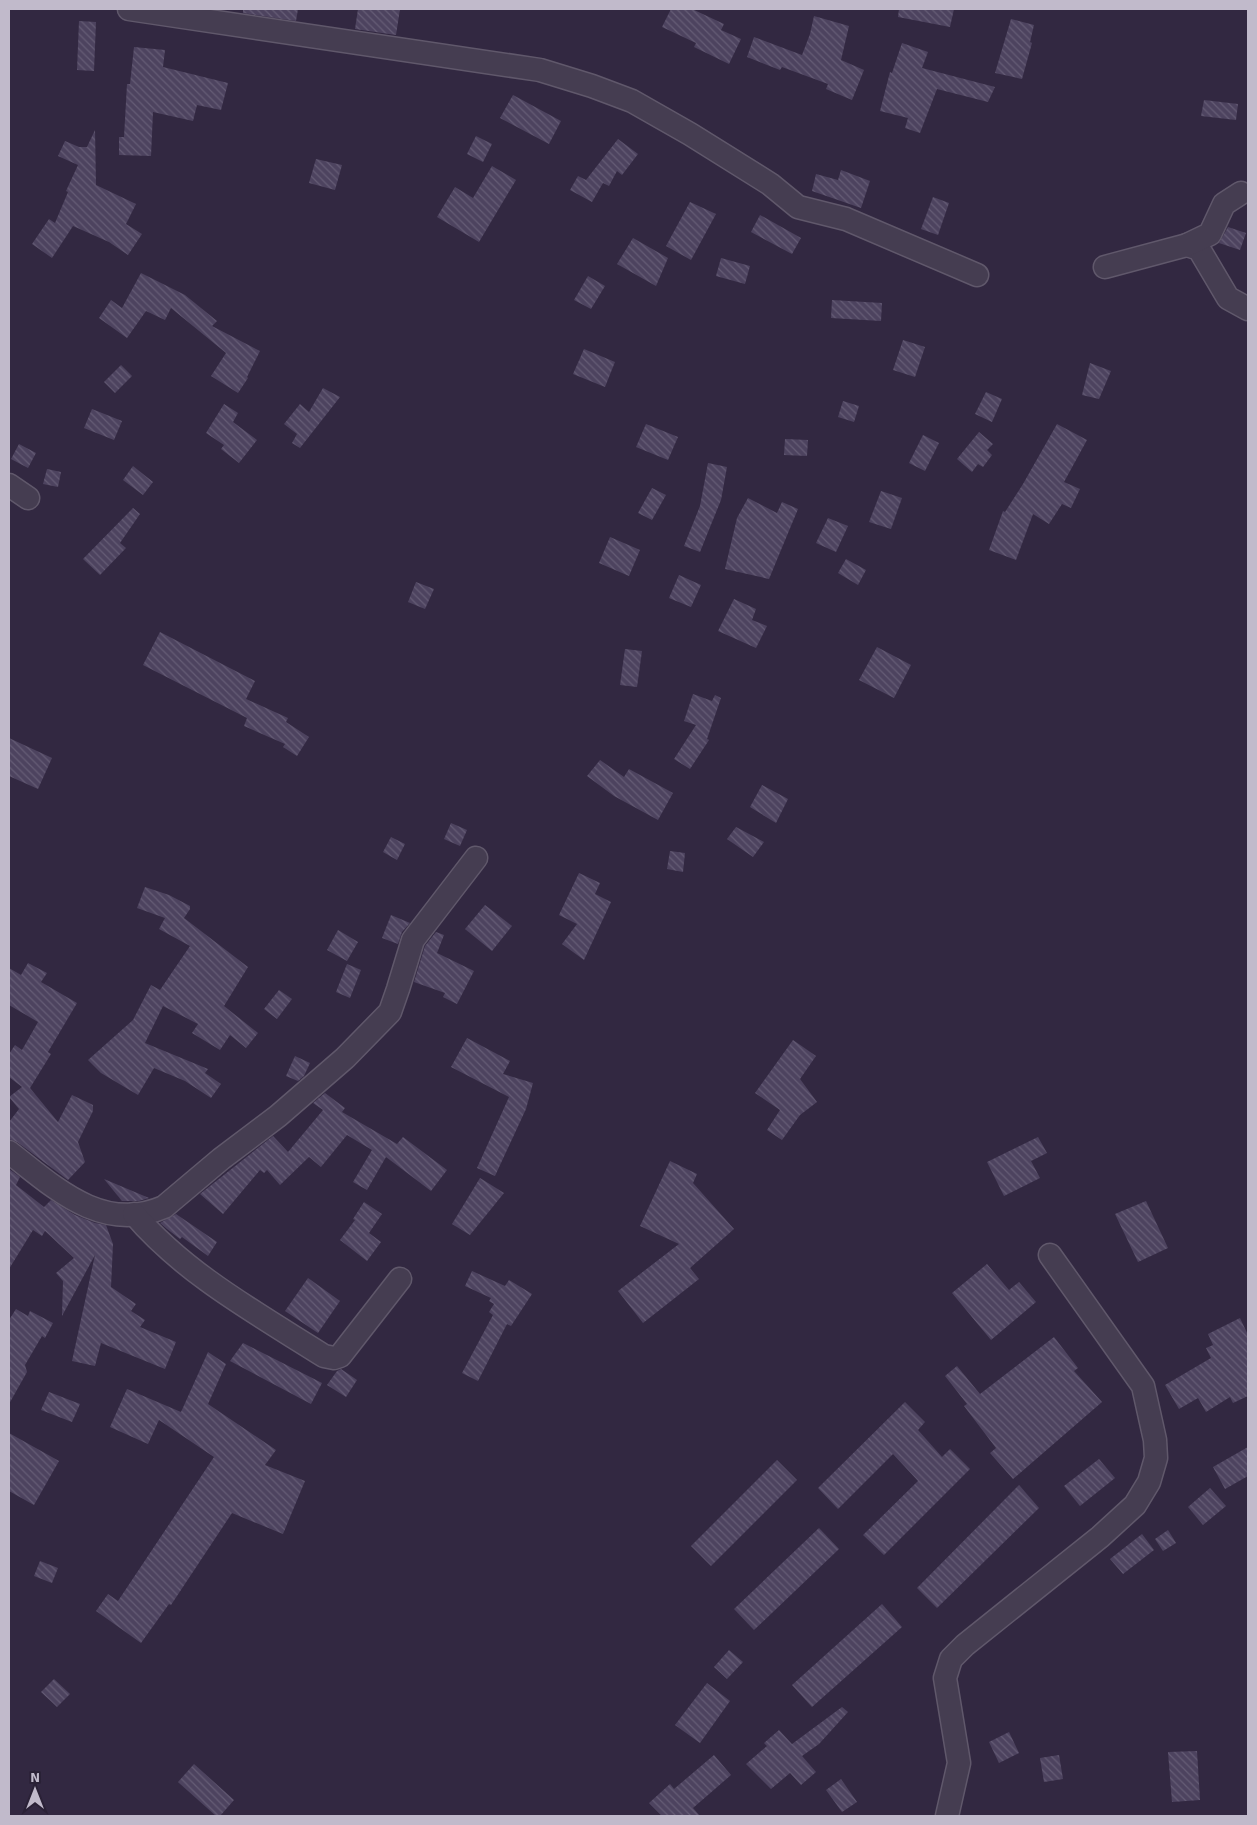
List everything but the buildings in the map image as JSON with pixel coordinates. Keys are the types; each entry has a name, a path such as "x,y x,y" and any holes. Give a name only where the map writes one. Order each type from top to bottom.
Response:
{"street":[{"path":"129,9 540,70 632,101 690,134 770,184 798,207 846,219 977,275"},
{"path":"1105,267 1187,246 1210,234 1224,204 1241,193"},
{"path":"1187,246 1199,249 1228,298 1248,309"},
{"path":"9,486 28,498"},
{"path":"9,1152 58,1191 82,1205 111,1214 152,1212 164,1207 221,1159 278,1116 345,1058 390,1012 413,940 476,858"},
{"path":"134,1214 150,1232 186,1265 324,1356 340,1356 400,1279"},
{"path":"948,1816 958,1763 945,1678 952,1659 965,1645 1100,1537 1135,1505 1150,1482 1156,1458 1155,1440 1143,1386 1050,1255"}]}
